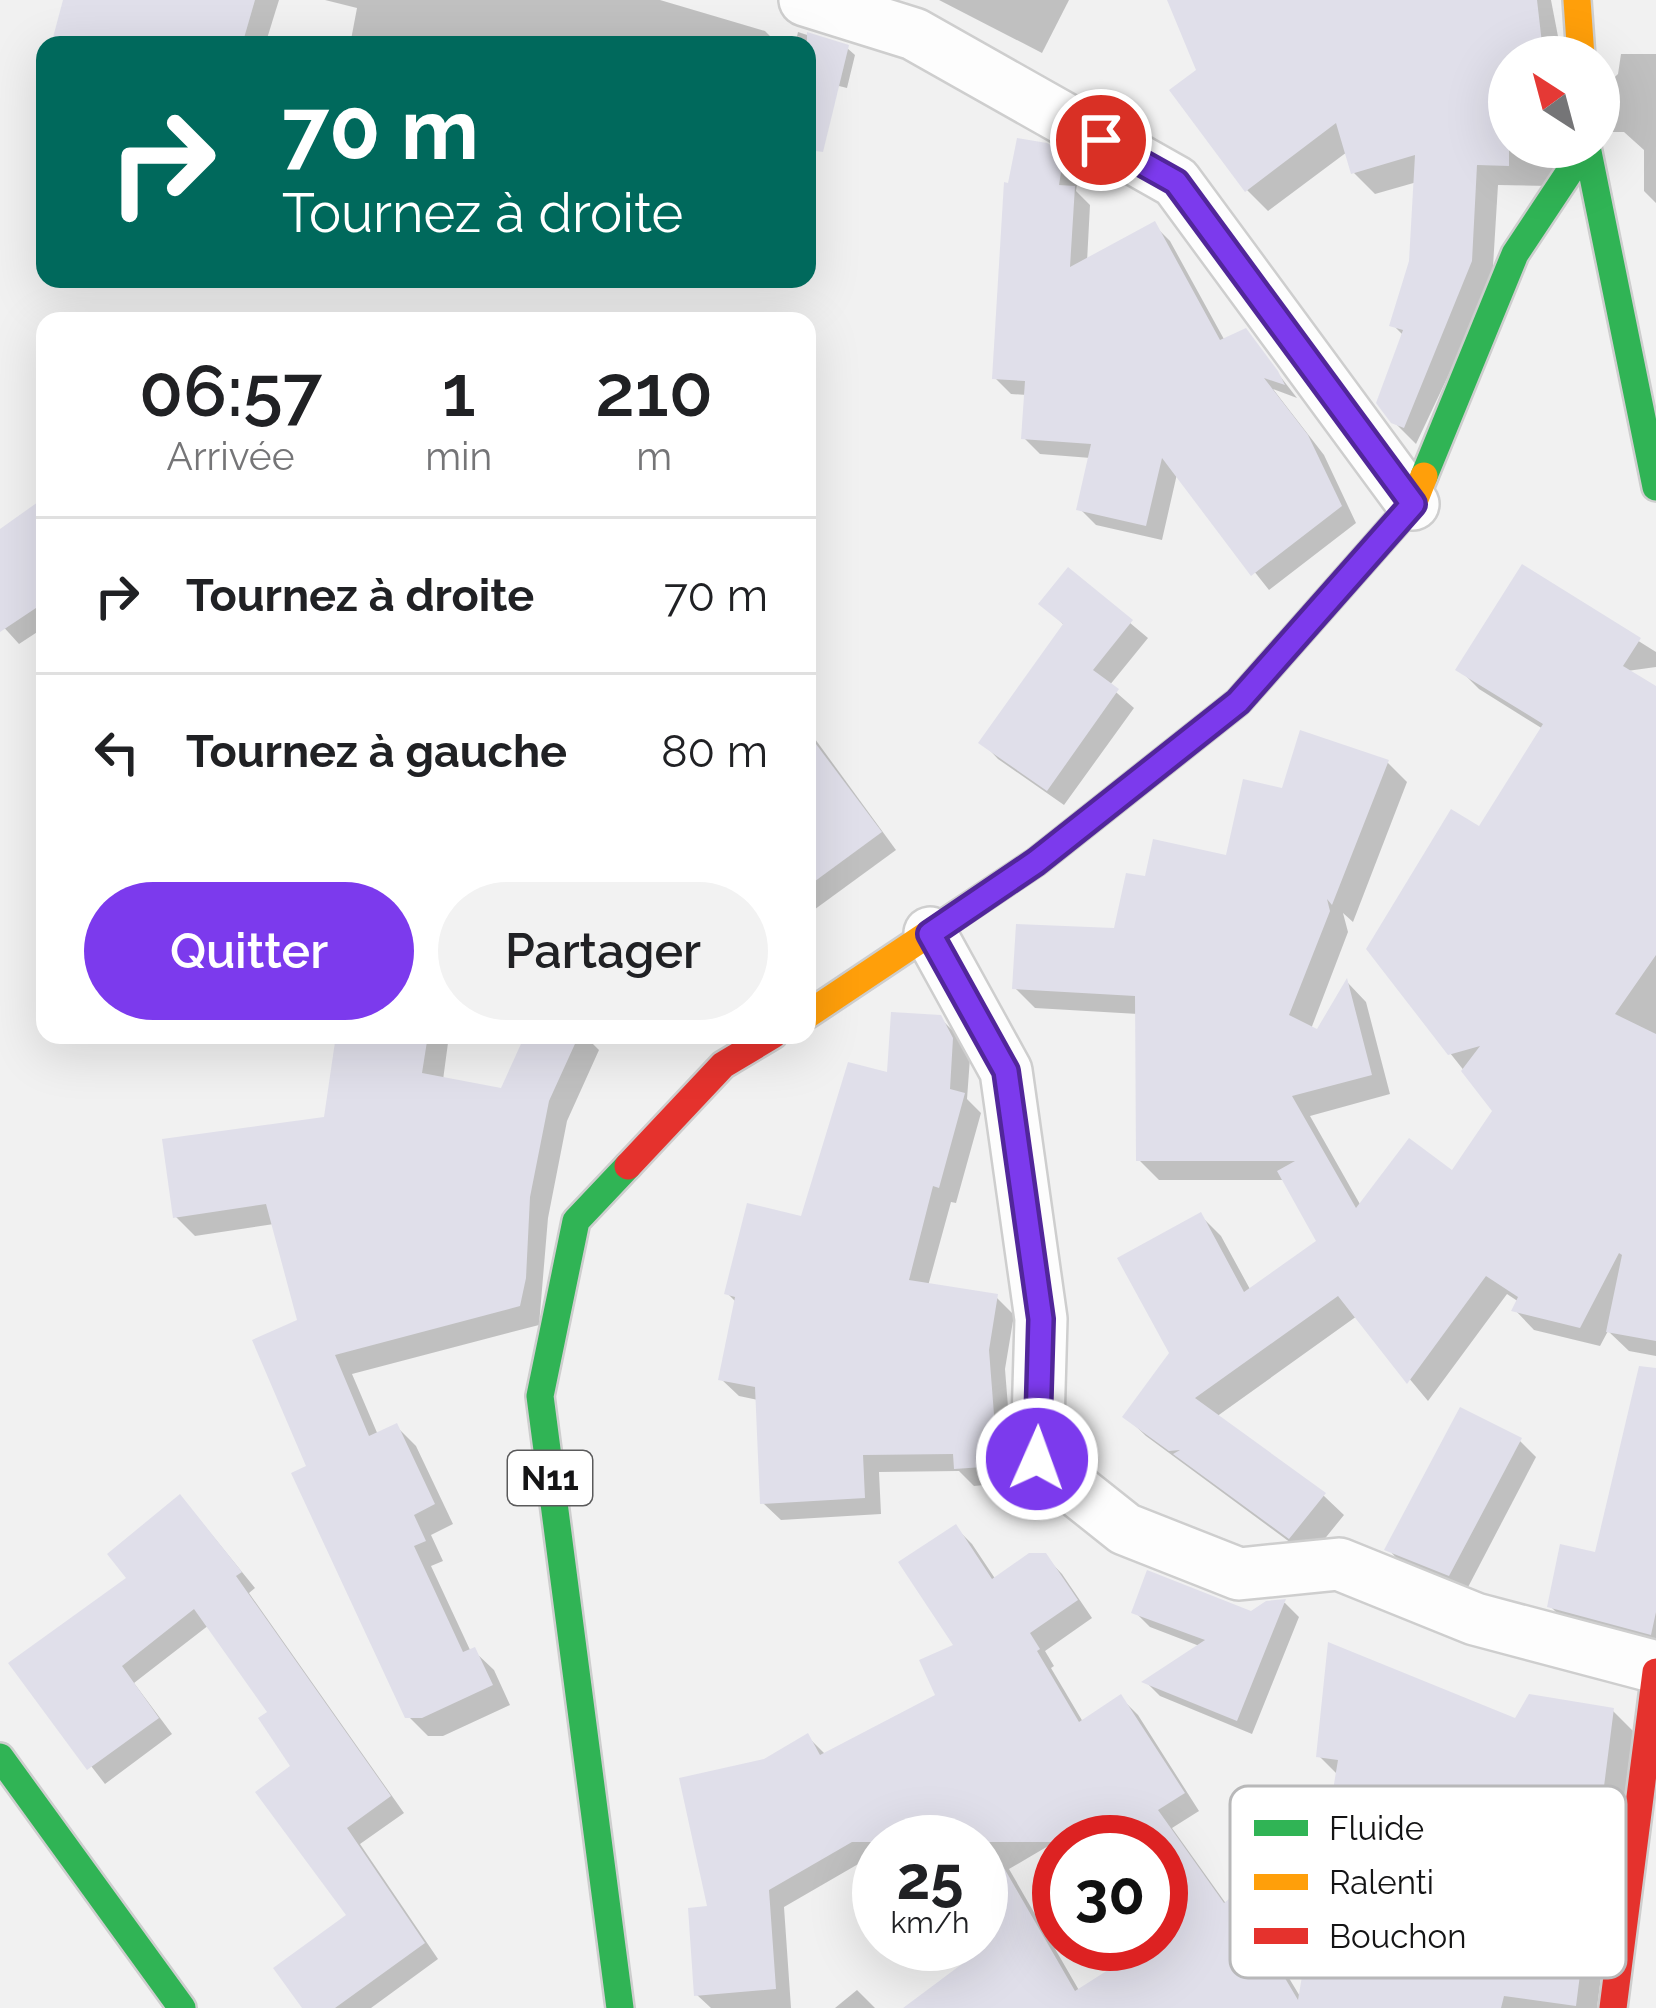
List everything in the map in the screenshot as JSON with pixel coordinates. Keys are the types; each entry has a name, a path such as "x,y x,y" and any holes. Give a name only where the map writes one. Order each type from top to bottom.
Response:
{"main road":[{"path":"1577,0 1580,36"},
{"path":"816,1009 1036,862 1238,702 1413,504 1515,254 1572,168"},
{"path":"1590,168 1656,487"},
{"name":"N11","path":"620,2008 540,1396 576,1221 723,1065 758,1044"},
{"path":"1626,1906 1656,1670"},
{"path":"0,1757 182,2008"},
{"path":"1613,2008 1617,1978"}],"street":[{"path":"805,0 914,34 1176,182 1413,504"},
{"path":"930,934 1006,1071 1041,1319 1037,1459 1125,1529 1239,1574 1339,1564 1475,1619 1656,1670"}],"building":[{"path":"63,0 255,0 245,36 53,36"},
{"path":"1167,0 1537,0 1541,36 1488,36 1488,165 1477,165 1472,261 1404,428 1391,423 1376,403 1403,330 1389,326 1409,261 1415,155 1351,174 1336,123 1245,192 1169,90 1196,70"},
{"path":"807,32 849,45 823,152 816,151 816,36 807,36"},
{"path":"1017,138 1047,143 1064,153 1059,185 1075,186 1070,267 1155,221 1220,340 1246,328 1278,371 1285,385 1264,378 1308,435 1342,506 1251,576 1162,458 1146,526 1076,510 1091,444 1021,439 1025,381 992,379 1004,182 1008,183"},
{"path":"36,503 36,608 0,632 0,529"},
{"path":"1522,564 1641,638 1623,666 1656,686 1656,955 1615,1014 1656,1034 1656,1341 1606,1332 1619,1253 1580,1328 1511,1311 1518,1297 1486,1276 1407,1384 1338,1296 1195,1398 1326,1493 1289,1539 1173,1454 1180,1450 1169,1451 1122,1417 1169,1353 1117,1258 1201,1212 1244,1292 1316,1241 1277,1171 1295,1161 1136,1161 1135,996 1012,989 1016,924 1114,928 1126,873 1145,876 1153,839 1226,855 1243,779 1282,788 1300,730 1389,760 1332,905 1327,899 1330,911 1289,1015 1317,1029 1347,978 1372,1075 1292,1096 1356,1208 1409,1138 1452,1170 1492,1111 1461,1071 1480,1046 1448,1055 1366,949 1451,809 1479,826 1543,724 1455,670"},
{"path":"1068,567 1133,620 1093,670 1119,689 1047,791 978,743 1063,624 1038,604"},
{"path":"816,744 882,832 816,880"},
{"path":"891,1012 941,1015 953,1038 950,1089 965,1093 939,1188 933,1186 909,1280 998,1294 989,1350 998,1466 954,1469 953,1454 863,1455 865,1498 760,1504 755,1387 718,1380 735,1297 724,1294 747,1203 801,1216 848,1062 887,1072"},
{"path":"335,1044 427,1044 422,1073 501,1088 521,1044 575,1044 549,1101 530,1197 520,1306 335,1355 369,1436 397,1423 435,1504 414,1515 426,1541 414,1546 463,1652 475,1647 493,1685 422,1718 405,1718 291,1473 306,1466 252,1340 297,1320 266,1204 173,1218 162,1139 324,1117"},
{"path":"1639,1366 1656,1368 1656,1612 1651,1635 1547,1607 1560,1544 1595,1552"},
{"path":"1460,1407 1522,1438 1449,1576 1384,1550"},
{"path":"180,1494 242,1572 236,1576 391,1796 347,1828 425,1943 335,2008 302,2008 273,1968 346,1915 255,1792 290,1766 258,1718 267,1712 194,1609 122,1666 159,1718 87,1770 8,1663 126,1578 107,1554"},
{"path":"956,1524 992,1579 1029,1553 1046,1553 1078,1600 1030,1633 1037,1651 1079,1722 1121,1694 1185,1793 1158,1810 1162,1815 1032,1815 1032,1842 1008,1842 1008,1815 852,1815 852,1842 769,1890 776,1989 694,1996 688,1908 707,1906 679,1778 764,1759 808,1733 820,1755 935,1695 919,1660 953,1645 898,1562"},
{"path":"1147,1570 1251,1611 1266,1601 1286,1599 1237,1721 1141,1682 1205,1640 1131,1613"},
{"path":"1328,1642 1515,1718 1529,1694 1614,1708 1604,1786 1334,1786 1338,1760 1316,1757"},
{"path":"1188,1852 1224,1903 1230,1898 1230,1978 1285,1978 1298,2000 1302,1978 1580,1978 1576,2006 1504,1996 1501,2008 903,2008 953,1971 1008,1971 1008,1875 1032,1916 1032,1971 1063,1971 1075,1991 1106,1971 1188,1971"}],"traffic: fast":[{"path":"1424,476 1515,254 1572,168"},
{"path":"1591,168 1656,487"},
{"path":"620,2008 540,1396 576,1221 628,1166"},
{"path":"0,1757 182,2008"}],"traffic: slow":[{"path":"1577,0 1580,36"},
{"path":"816,1009 1036,862 1238,702 1413,504 1424,476"}],"traffic: jam":[{"path":"628,1166 723,1065 758,1044"},
{"path":"1626,1906 1656,1672"},
{"path":"1613,2008 1617,1978"}],"route":[{"path":"1037,1459 1041,1319 1006,1071 930,934 1036,862 1238,702 1413,504 1176,182 1101,140"}]}
